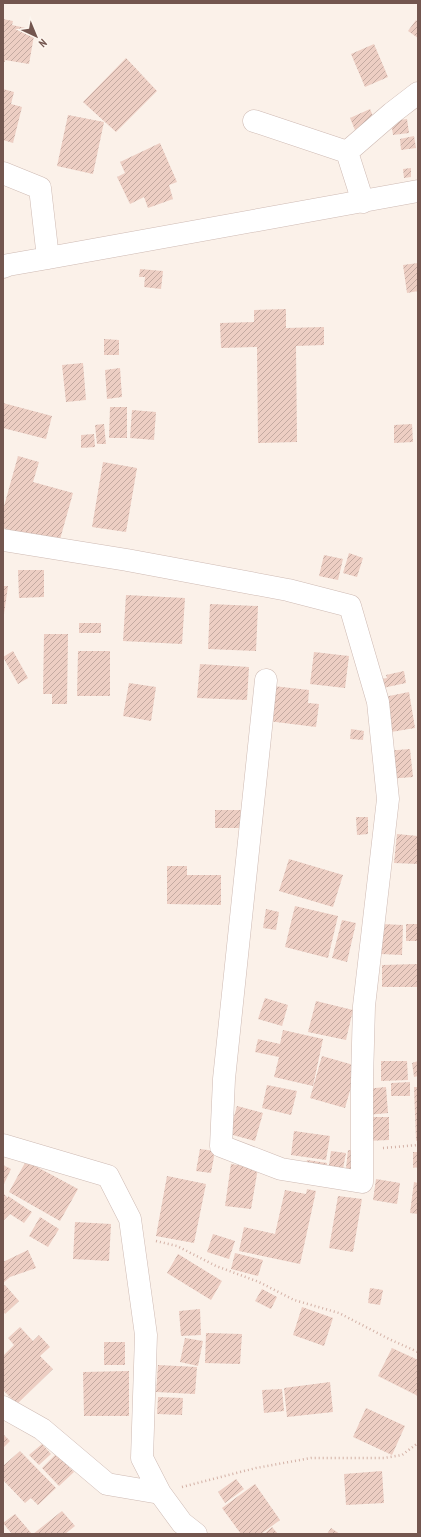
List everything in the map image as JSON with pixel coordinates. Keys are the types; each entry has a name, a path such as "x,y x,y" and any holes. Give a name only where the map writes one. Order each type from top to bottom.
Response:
{"street":[{"path":"347,152 392,113 418,93"},
{"path":"254,122 347,152"},
{"path":"347,152 363,202"},
{"path":"3,173 40,188 48,258"},
{"path":"3,267 418,191"},
{"path":"3,540 127,560 288,590 350,606 378,702 388,799 364,1006 362,1182 281,1169 220,1146 224,1079 266,680"},
{"path":"3,1145 108,1176 130,1219 146,1336 142,1458 160,1493 182,1523 196,1534"},
{"path":"3,1407 42,1430 107,1484 160,1493"}],"path":[{"path":"362,1149 418,1145"},
{"path":"132,1235 177,1246 216,1266 259,1282 294,1300 339,1313 418,1352"},
{"path":"160,1493 249,1470 311,1458 384,1458 402,1455 418,1443"}],"building":[{"path":"3,19 13,21 12,25 35,30 29,64 5,60 5,62 3,61"},
{"path":"416,20 418,22 418,38 408,31"},
{"path":"374,44 388,77 365,87 351,54"},
{"path":"126,58 157,91 116,132 83,102"},
{"path":"3,89 14,92 11,104 22,107 13,143 3,140"},
{"path":"370,109 375,121 355,130 350,118"},
{"path":"68,115 104,122 93,174 57,166"},
{"path":"407,119 409,133 393,135 391,121"},
{"path":"414,136 416,148 401,150 400,139"},
{"path":"160,143 177,182 169,185 173,199 148,208 144,197 130,204 117,177 125,173 120,162"},
{"path":"411,168 411,177 404,178 403,169"},
{"path":"418,263 418,291 407,293 403,265"},
{"path":"140,269 163,271 161,289 144,287 145,277 139,277"},
{"path":"286,309 286,328 324,327 324,345 296,346 297,442 258,443 257,347 221,348 220,323 254,322 254,310"},
{"path":"104,339 119,340 119,355 104,355"},
{"path":"83,363 86,400 66,402 62,365"},
{"path":"120,368 122,397 107,399 105,370"},
{"path":"3,403 52,416 46,439 3,428"},
{"path":"110,407 127,407 127,438 109,438"},
{"path":"132,410 156,412 154,440 130,438"},
{"path":"104,424 106,444 97,444 95,425"},
{"path":"412,424 413,442 394,443 394,425"},
{"path":"94,434 95,447 81,448 81,435"},
{"path":"18,456 39,462 33,482 73,493 59,543 3,528 3,510"},
{"path":"103,462 137,468 126,532 92,527"},
{"path":"349,553 363,558 357,577 343,573"},
{"path":"324,555 343,559 338,580 319,576"},
{"path":"18,570 44,570 44,597 19,598"},
{"path":"3,586 8,586 4,614 3,614"},
{"path":"126,595 185,598 182,644 123,641"},
{"path":"210,604 258,606 256,651 208,649"},
{"path":"79,623 101,623 101,633 79,633"},
{"path":"44,634 68,634 67,704 52,704 52,694 43,694"},
{"path":"13,651 28,678 18,684 3,657"},
{"path":"78,651 110,651 110,696 77,696"},
{"path":"314,652 349,656 345,688 310,684"},
{"path":"200,664 249,667 247,700 197,698"},
{"path":"404,671 406,683 378,689 376,680 387,678 386,675"},
{"path":"129,683 156,687 151,721 123,716"},
{"path":"273,686 309,690 308,703 319,704 316,727 268,721"},
{"path":"409,692 415,728 385,733 379,698"},
{"path":"351,729 364,731 363,740 350,739"},
{"path":"410,749 413,777 388,779 385,751"},
{"path":"215,810 244,810 244,828 215,828"},
{"path":"356,817 368,817 368,834 357,835"},
{"path":"397,834 418,836 418,864 394,863"},
{"path":"289,859 343,875 333,907 279,891"},
{"path":"167,866 187,866 187,875 221,875 221,905 167,904"},
{"path":"295,906 338,916 328,958 285,947"},
{"path":"266,909 279,912 276,930 263,928"},
{"path":"342,920 356,923 347,962 332,958"},
{"path":"382,924 403,925 402,955 381,954"},
{"path":"406,924 418,924 418,941 406,941"},
{"path":"418,964 418,987 382,987 382,965"},
{"path":"265,998 288,1005 282,1026 258,1019"},
{"path":"316,1001 353,1010 346,1040 308,1032"},
{"path":"283,1030 323,1039 313,1086 274,1077 279,1057 255,1052 258,1039 280,1044"},
{"path":"322,1056 357,1066 345,1108 310,1098"},
{"path":"381,1061 407,1061 408,1080 381,1081"},
{"path":"418,1061 418,1076 414,1077 412,1063"},
{"path":"410,1082 410,1096 391,1096 391,1083"},
{"path":"267,1085 297,1091 291,1115 262,1108"},
{"path":"386,1087 388,1113 367,1115 365,1089"},
{"path":"414,1087 418,1087 418,1140 416,1141"},
{"path":"237,1106 263,1113 255,1141 229,1134"},
{"path":"365,1117 389,1117 389,1140 365,1141"},
{"path":"294,1131 330,1136 326,1160 291,1155"},
{"path":"200,1149 215,1151 211,1173 196,1171"},
{"path":"348,1150 356,1151 352,1178 345,1177"},
{"path":"331,1151 346,1153 342,1174 328,1172"},
{"path":"413,1152 418,1152 418,1167 413,1168"},
{"path":"307,1160 327,1163 326,1173 305,1170"},
{"path":"26,1161 78,1189 60,1221 9,1192"},
{"path":"231,1164 258,1168 251,1209 225,1206"},
{"path":"3,1165 11,1169 3,1186"},
{"path":"167,1176 206,1184 194,1243 156,1236"},
{"path":"376,1179 400,1183 397,1204 373,1200"},
{"path":"414,1182 418,1183 418,1214 410,1213"},
{"path":"307,1189 316,1191 300,1264 239,1251 244,1227 275,1234 285,1190 306,1194"},
{"path":"3,1193 8,1198 8,1196 32,1212 24,1223 10,1214 3,1221"},
{"path":"338,1196 362,1199 353,1252 329,1248"},
{"path":"40,1217 59,1229 48,1247 29,1236"},
{"path":"75,1222 111,1224 109,1261 73,1259"},
{"path":"213,1234 235,1241 229,1259 207,1252"},
{"path":"28,1250 36,1268 10,1277 3,1283 3,1262"},
{"path":"235,1253 263,1260 258,1276 231,1269"},
{"path":"178,1254 222,1281 211,1300 167,1273"},
{"path":"5,1285 19,1301 5,1314 3,1311 3,1287"},
{"path":"370,1288 383,1290 380,1305 368,1303"},
{"path":"262,1289 277,1297 271,1309 255,1301"},
{"path":"302,1307 333,1318 324,1346 293,1335"},
{"path":"200,1309 201,1335 181,1336 179,1311"},
{"path":"20,1327 33,1341 39,1335 50,1347 40,1356 53,1369 17,1404 3,1390 3,1356 14,1345 8,1338"},
{"path":"206,1333 242,1334 240,1364 205,1363"},
{"path":"185,1338 203,1341 198,1366 180,1362"},
{"path":"104,1342 125,1342 125,1365 104,1365"},
{"path":"392,1348 418,1360 418,1396 378,1376"},
{"path":"158,1365 197,1367 195,1394 156,1392"},
{"path":"129,1371 129,1416 84,1416 83,1372"},
{"path":"330,1382 333,1412 287,1417 284,1388"},
{"path":"282,1389 284,1411 264,1413 262,1390"},
{"path":"158,1397 183,1398 182,1415 157,1414"},
{"path":"366,1408 405,1426 392,1455 353,1437"},
{"path":"3,1434 10,1441 3,1448"},
{"path":"42,1444 51,1454 39,1465 29,1455"},
{"path":"20,1451 56,1488 38,1505 31,1498 25,1503 3,1480 3,1466"},
{"path":"56,1454 74,1472 59,1486 42,1468"},
{"path":"382,1471 384,1503 346,1505 344,1474"},
{"path":"236,1479 244,1489 225,1503 218,1492"},
{"path":"255,1484 280,1520 261,1534 241,1534 222,1508"},
{"path":"62,1511 75,1526 65,1534 33,1534"},
{"path":"15,1514 32,1534 12,1534 3,1523"},
{"path":"272,1527 278,1534 264,1534"},
{"path":"331,1528 340,1534 327,1534"}]}
